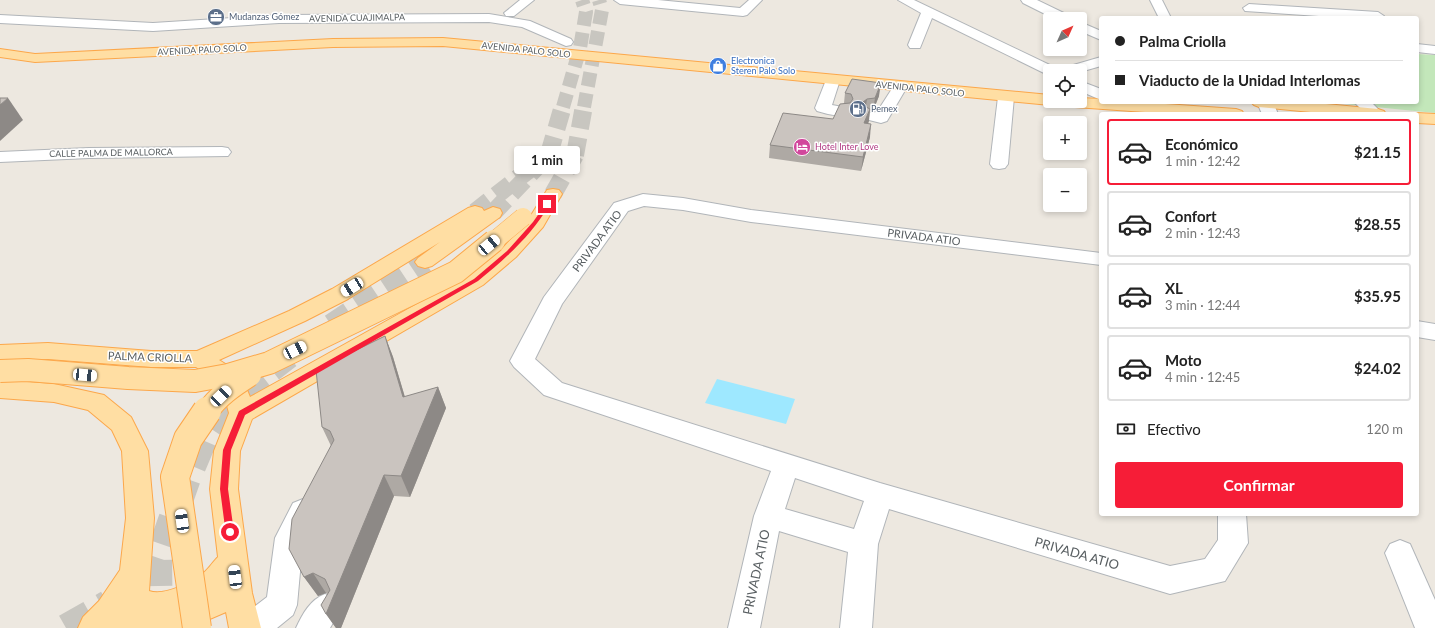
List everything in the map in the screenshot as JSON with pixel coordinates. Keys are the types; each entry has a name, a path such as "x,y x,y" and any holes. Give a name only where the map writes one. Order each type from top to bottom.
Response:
{"main road":[{"name":"AVENIDA PALO SOLO","path":"0,53 35,58 377,31 421,31 566,42 761,67 834,80 1043,100"},
{"name":"AVENIDA PALO SOLO","path":"43,44 76,46 255,41 333,43 443,42 761,67 1043,87"},
{"path":"1087,102 1099,102"},
{"path":"1130,104 1215,112"},
{"path":"1283,104 1357,112"},
{"path":"1419,118 1435,119"},
{"path":"1419,131 1435,132"},
{"path":"197,628 175,477 188,439 213,403 229,388 268,363 456,272 522,217 553,194 536,223 509,253 476,280 242,413 227,450 224,489 237,593 245,628"},
{"path":"200,359 297,316 340,294 484,212 425,262"},
{"name":"PALMA CRIOLLA","path":"0,353 48,351 151,359 200,359 232,379 242,413"},
{"path":"0,371 28,370 128,378 196,380 228,375 268,363"},
{"path":"0,389 54,393 95,402 122,424 135,451 140,518 132,601"},
{"path":"94,628 110,611 132,601 152,607 174,604 212,585 233,562"},
{"path":"152,628 237,593"}],"street":[{"path":"510,13 528,0"},
{"path":"620,0 742,12 756,0"},
{"path":"1156,0 1164,16"},
{"path":"909,1 928,12 1043,67"},
{"path":"1034,3 1058,2"},
{"path":"1034,3 1051,12"},
{"path":"1367,5 1379,16"},
{"path":"1249,8 1365,16"},
{"path":"915,45 928,12"},
{"name":"AVENIDA CUAJIMALPA","path":"0,19 109,26 153,27 279,19 489,18 525,24 566,42"},
{"path":"1087,29 1099,35"},
{"path":"1419,48 1435,50"},
{"path":"1087,65 1099,62"},
{"path":"834,80 823,108 842,111"},
{"path":"871,116 881,118 900,87"},
{"path":"999,164 1006,97"},
{"path":"1364,104 1373,112"},
{"name":"CALLE PALMA DE MALLORCA","path":"0,157 89,153 222,152"},
{"name":"PRIVADA ATIO","path":"1099,259 751,216 683,204 643,200 621,207 552,302 522,361 553,389 880,495 1170,580 1214,571 1233,543 1232,516"},
{"path":"1419,329 1435,332"},
{"name":"PRIVADA ATIO","path":"744,628 768,516 787,464"},
{"path":"252,628 282,605 289,538 315,489"},
{"path":"856,628 863,544 880,495"},
{"name":"PRIVADA ATIO","path":"768,516 863,544"},
{"path":"1400,553 1431,628"}],"green space":[{"path":"1419,54 1435,55 1435,113 1345,104 1419,104"}],"water":[{"path":"717,379 795,399 786,424 705,403"}],"building":[{"path":"852,79 881,83 875,98 867,99 863,102 866,107 870,109 864,123 871,124 863,157 770,145 783,113 833,119 840,104 850,103 853,99 851,94 845,93"},
{"path":"0,98 8,98 0,105"},
{"path":"385,336 403,397 438,387 401,476 384,475 326,614 321,605 330,590 325,579 313,573 304,577 289,549 292,519 334,440 330,431 322,427 316,370"}],"tunnel":[{"path":"563,107 580,48 586,12 582,0"},
{"path":"584,107 602,10 599,0"},
{"path":"493,213 549,154 563,106"},
{"path":"575,155 584,106"},
{"path":"475,212 549,154"},
{"path":"553,194 575,155"},
{"path":"331,325 425,262"},
{"path":"221,412 224,408 290,357"},
{"path":"159,628 158,560 187,478 203,440 222,411"},
{"path":"66,628 108,604"}],"place":[{"name":"Mudanzas Gómez","path":"216,17"},
{"name":"Electronica Steren Palo Solo","path":"718,66"},
{"name":"Pemex","path":"858,109"},
{"name":"Hotel Inter Love","path":"802,147"}],"route":[{"path":"230,532 224,489 227,450 242,413 476,280 509,253 536,223 547,204"}]}
